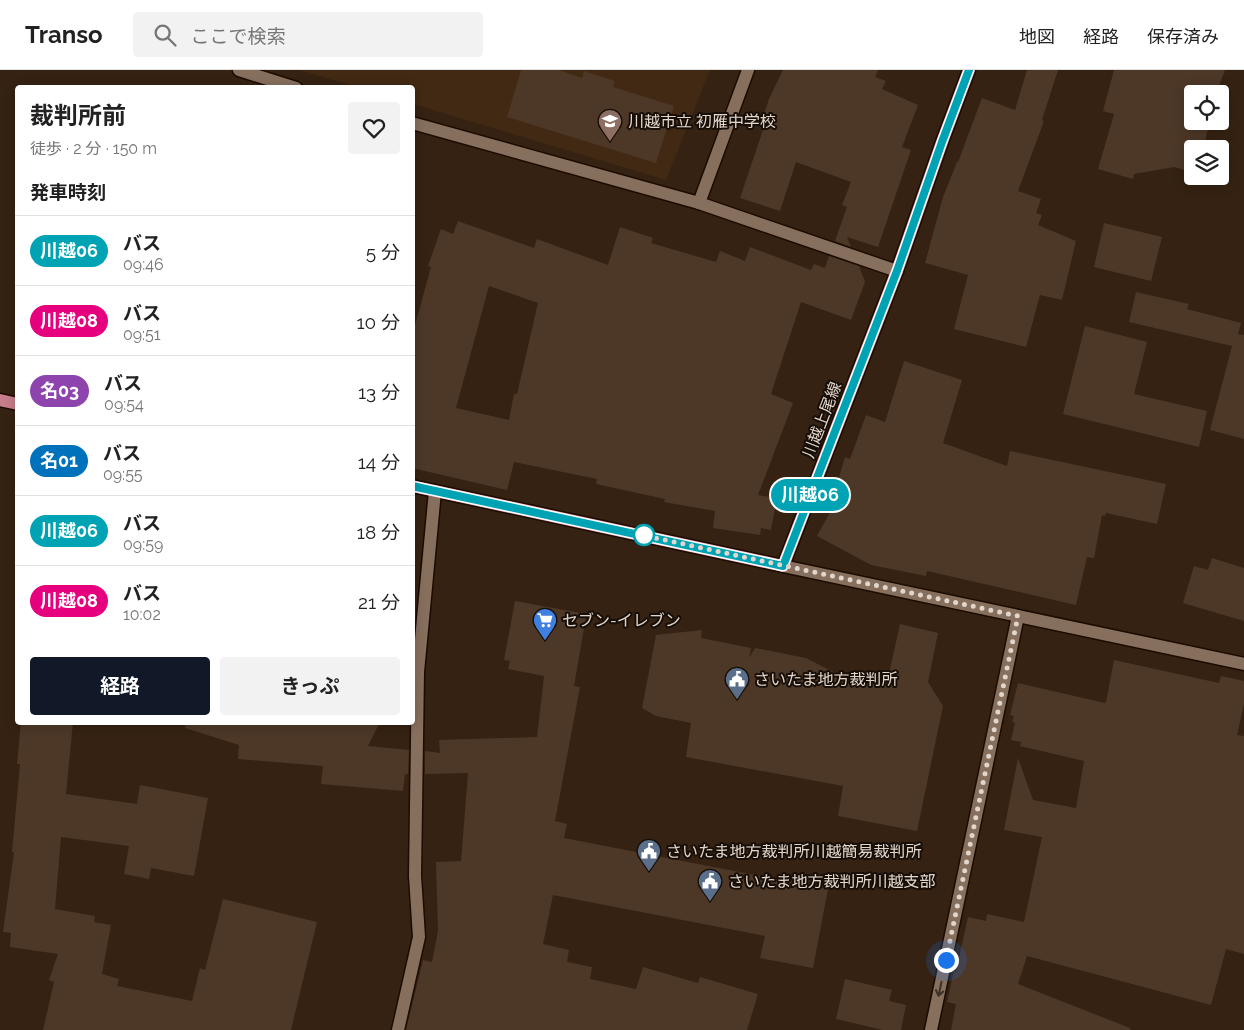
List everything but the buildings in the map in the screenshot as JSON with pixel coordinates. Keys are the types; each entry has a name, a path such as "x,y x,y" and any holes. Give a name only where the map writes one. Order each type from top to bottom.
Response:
{"main road":[{"name":"川越上尾線","path":"783,566 897,271 969,70"},
{"path":"0,400 15,403"},
{"path":"415,487 783,566"}],"street":[{"path":"239,70 286,85"},
{"path":"699,204 748,70"},
{"path":"415,124 699,204 897,271"},
{"path":"398,1030 419,937 415,876 418,672 435,491"},
{"path":"783,566 1244,664"},
{"path":"931,1030 1018,616"}],"shaded area":[{"name":"川越市立 初雁中学校","path":"299,70 710,70 666,180 415,105 415,85 350,85"}],"bus line":[{"name":"川越06","path":"415,487 619,529 783,566 897,271 969,70"}],"place":[{"name":"川越市立 初雁中学校","path":"610,142"},
{"name":"セブン-イレブン","path":"545,641"},
{"name":"さいたま地方裁判所","path":"737,700"},
{"name":"さいたま地方裁判所川越簡易裁判所","path":"649,872"},
{"name":"さいたま地方裁判所川越支部","path":"710,902"}],"route":[{"path":"644,535 637,534 1018,616 946,960"}]}
